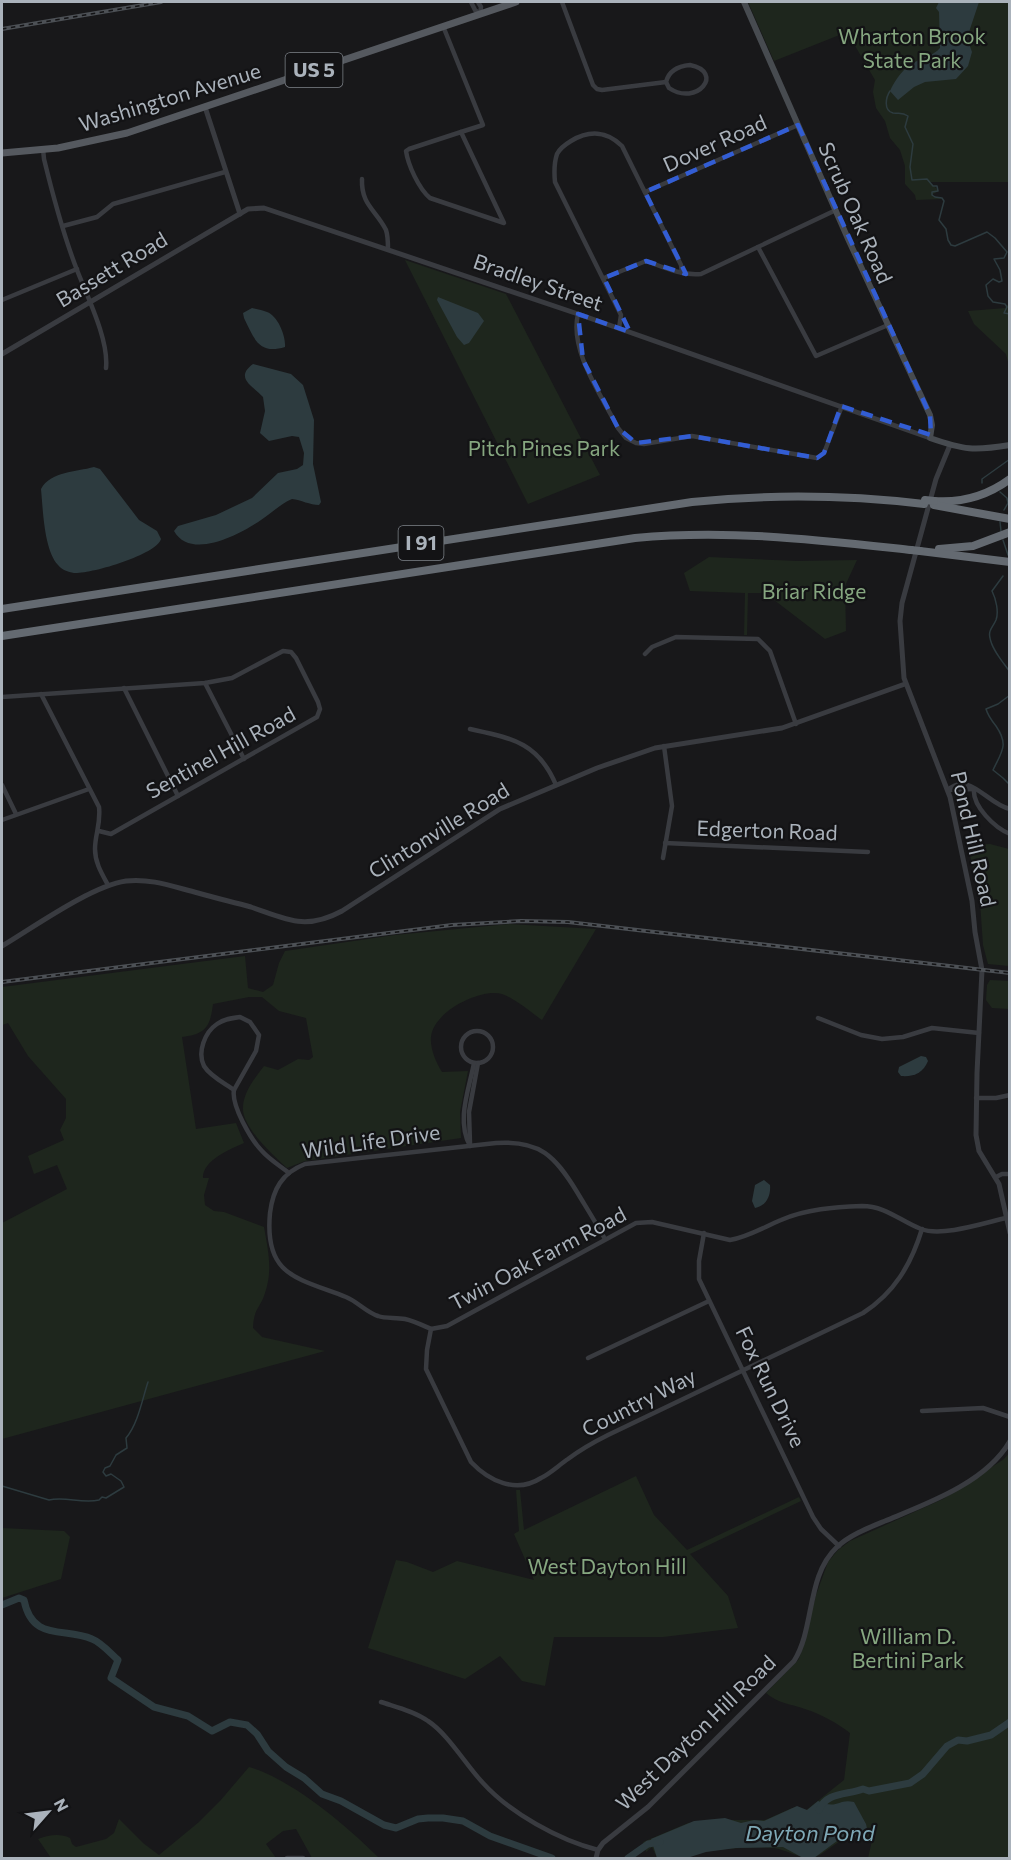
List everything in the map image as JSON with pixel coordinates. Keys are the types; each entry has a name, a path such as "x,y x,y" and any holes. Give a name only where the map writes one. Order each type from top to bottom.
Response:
{"highway":[{"path":"929,502 971,498 993,490 1010,479"},
{"name":"I 91","path":"2,609 675,504 746,497 798,496 929,502 1010,519"},
{"path":"918,551 973,546 1008,532"},
{"name":"I 91","path":"2,636 635,538 690,534 747,534 1010,562"}],"main road":[{"name":"Washington Avenue","path":"2,153 44,149 108,138 516,2"},
{"name":"Scrub Oak Road","path":"744,2 931,419 930,438"},
{"path":"930,438 950,445 977,450 1010,445"}],"street":[{"path":"471,2 480,14"},
{"path":"478,2 481,7 480,14"},
{"path":"562,2 593,85 597,89 666,81 673,70 684,65 701,69 707,79 704,88 689,93 675,92 669,88 666,81"},
{"path":"443,26 483,125 418,145 406,151 407,158 419,183 430,198 504,222 461,132"},
{"path":"205,107 240,214"},
{"name":"Dover Road","path":"645,192 798,125"},
{"path":"619,328 621,315 555,182 555,162 558,151 566,143 586,134 605,134 622,146 681,265 682,273"},
{"path":"44,149 44,159 63,226 106,353 106,368"},
{"path":"63,226 97,217 113,204 225,172"},
{"path":"362,179 362,191 367,205 386,230 388,249"},
{"name":"Bradley Street","path":"240,214 248,209 264,208 619,328 930,438"},
{"path":"604,278 646,261 682,273 701,274 836,210"},
{"name":"Bassett Road","path":"2,354 240,214"},
{"path":"758,247 816,356 888,325"},
{"path":"2,300 77,269"},
{"path":"578,314 577,333 583,360 618,428 626,438 636,443 644,444 685,436 701,436 817,458 824,453 842,406"},
{"name":"Pond Hill Road","path":"950,445 938,473 901,607 900,634 905,684 948,790 974,908 975,932 982,965 976,1098 978,1146 996,1176"},
{"path":"645,654 652,647 676,636 758,639 770,651 796,724"},
{"name":"Sentinel Hill Road","path":"2,697 205,683 232,678 285,651 293,655 318,702 319,714 314,719 111,834 99,831"},
{"path":"205,683 244,759"},
{"name":"Clintonville Road","path":"2,946 88,895 108,885 127,881 151,882 236,903 290,921 319,921 342,911 505,806 632,754 664,746 768,732 905,684"},
{"path":"124,688 178,796"},
{"path":"41,694 99,807 96,858 108,885"},
{"path":"470,729 510,738 525,746 545,762 556,785"},
{"name":"Edgerton Road","path":"663,858 672,806 664,746"},
{"path":"2,785 16,814"},
{"path":"2,820 89,789"},
{"path":"948,790 974,789 1002,808 1010,809"},
{"path":"974,789 975,798 982,811 1001,831 1010,834"},
{"name":"Edgerton Road","path":"665,843 868,852"},
{"path":"234,1090 204,1065 201,1052 205,1039 216,1024 229,1018 240,1017 250,1022 259,1035 256,1051 232,1097 245,1127 261,1151 289,1173"},
{"path":"818,1018 861,1035 882,1039 903,1037 932,1028 979,1033"},
{"path":"474,1030 480,1030 489,1035 493,1045 491,1056 487,1060 476,1063 462,1055 460,1044 465,1035 474,1030"},
{"path":"470,1146 466,1138 466,1112 476,1063"},
{"path":"976,1098 1010,1095"},
{"name":"Wild Life Drive","path":"431,1329 403,1319 375,1315 349,1298 300,1280 280,1264 270,1243 271,1206 275,1189 289,1173 305,1164 470,1146 521,1143 548,1154 566,1173 605,1239"},
{"path":"1010,1174 996,1176 1010,1233"},
{"name":"Twin Oak Farm Road","path":"431,1329 447,1326 636,1223 652,1222 730,1240 741,1238 783,1219 810,1210 865,1206 884,1209 922,1229 942,1231 1006,1218"},
{"name":"Country Way","path":"431,1329 426,1369 471,1462 482,1474 501,1484 518,1486 540,1480 568,1458 600,1439 863,1313 879,1303 906,1268 922,1229"},
{"name":"Fox Run Drive","path":"704,1233 699,1261 699,1279 813,1517 821,1529 839,1546"},
{"path":"588,1358 710,1301"},
{"path":"922,1412 983,1408 1010,1417"},
{"name":"West Dayton Hill Road","path":"598,1850 607,1839 648,1807 698,1754 734,1723 794,1661 802,1644 824,1565 839,1546 864,1530 954,1490 994,1461 1010,1441"},
{"path":"381,1702 429,1721 484,1785 506,1804 569,1842 598,1850 596,1858"},
{"path":"287,1858 303,1858"}],"highlighted area":[{"path":"798,125 930,415 931,435 841,406 824,453 817,458 692,436 636,443 618,428 583,360 578,314 630,332 604,278 646,261 686,274 645,192"}],"green space":[{"name":"Wharton Brook State Park","path":"748,2 1009,2 1009,182 930,182 939,191 933,196 942,199 916,200 915,195 905,184 905,166 900,150 890,138 885,121 876,108 873,92 875,80 847,32 774,61"},
{"name":"Pitch Pines Park","path":"405,260 506,294 600,475 528,504"},
{"path":"1010,305 1009,366 1006,354 974,324 968,311 1005,308"},
{"name":"Briar Ridge","path":"709,557 797,561 857,560 845,586 846,631 825,639 765,593 748,593 747,635 744,635 745,593 690,591 684,573"},
{"path":"990,844 1009,849 1009,966 988,964 983,945 980,902 968,845"},
{"path":"509,924 596,929 542,1020 512,999 493,993 470,998 459,1004 440,1019 434,1028 431,1046 442,1072 468,1071 460,1112 461,1138 305,1161 287,1168 253,1132 244,1116 243,1108 250,1086 264,1066 278,1070 298,1059 309,1060 313,1057 306,1018 279,1011 262,997 249,997 213,1004 210,1019 205,1028 196,1034 182,1037 196,1129 236,1123 244,1143 212,1161 207,1166 203,1178 209,1178 204,1195 205,1205 214,1211 224,1212 264,1227 269,1276 265,1293 256,1312 253,1328 262,1337 325,1351 2,1439 2,1223 67,1189 57,1165 34,1174 28,1156 64,1140 60,1130 66,1118 66,1099 28,1056 8,1023 2,1025 2,987 245,956 248,988 263,992 273,985 285,951 395,935"},
{"path":"990,980 1009,981 1009,1009 992,1008 986,1000 987,985"},
{"name":"William D. Bertini Park","path":"1009,1453 1009,1858 868,1858 873,1836 846,1839 819,1856 810,1858 774,1848 691,1853 688,1858 657,1858 652,1847 646,1852 643,1842 688,1823 712,1820 765,1820 799,1807 800,1815 844,1780 850,1733 823,1716 779,1701 766,1693 799,1659 816,1595 828,1562 850,1541 943,1499 1004,1459"},
{"name":"West Dayton Hill","path":"636,1476 654,1515 687,1550 799,1497 801,1501 690,1554 728,1596 738,1628 663,1637 554,1637 545,1686 522,1681 500,1656 465,1679 368,1648 396,1560 433,1572 457,1561 534,1580 514,1534 519,1531 516,1490 520,1490 524,1530"},
{"path":"2,1528 64,1531 70,1537 61,1579 2,1598"},
{"path":"249,1767 266,1773 301,1793 351,1832 379,1858 312,1858 296,1829 283,1831 266,1844 276,1858 51,1858 38,1839 62,1835 70,1838 76,1847 106,1839 114,1833 119,1819 159,1855 199,1822"}],"water":[{"path":"939,2 979,2 967,38 972,52 968,66 956,79 925,82 914,87 898,100 890,91 900,74 911,64 940,48 939,12 936,8"},
{"path":"438,297 478,313 484,321 469,343 464,345 457,337 437,300"},
{"path":"252,308 265,311 275,318 283,332 285,347 269,349 258,343 243,313"},
{"path":"253,364 291,374 303,385 314,420 313,464 321,502 316,505 292,499 252,526 229,538 204,544 192,544 182,540 174,531 178,526 216,515 252,498 278,473 297,469 303,465 304,453 299,437 292,436 269,441 260,433 265,411 263,397 245,378 245,374"},
{"path":"94,467 100,469 139,520 157,531 161,539 157,545 136,557 94,570 72,573 60,567 50,550 45,529 41,489 45,483 57,475"},
{"path":"921,1056 926,1057 928,1061 924,1069 914,1075 901,1076 898,1072 899,1067"},
{"path":"764,1180 770,1185 769,1197 765,1203 755,1208 752,1201 755,1185"},
{"name":"Dayton Pond","path":"818,1801 830,1804 844,1801 854,1802 866,1824 868,1833 837,1841 814,1858 803,1858 783,1847 736,1848 706,1852 687,1858 657,1858 651,1839 694,1821 725,1818 741,1823 754,1820 764,1821 797,1806 807,1810"}],"waterway":[{"path":"890,91 887,100 888,109 893,113 908,116 905,127 913,144 910,167 912,180 927,179 933,186 937,186 938,191 932,192 932,195 944,201 939,220 946,229 951,245 955,246 987,232 1007,252 1004,258 994,259 1000,270 1002,281 993,279 986,285 988,296 993,302 1005,304 1007,307 1004,313 1010,314"},
{"path":"982,483 982,479 1010,459"},
{"path":"1000,492 1007,498 1008,503 1004,510"},
{"path":"1000,522 1001,531"},
{"path":"1003,540 1008,555"},
{"path":"1003,576 992,591 997,613 990,635 995,651 1010,672"},
{"path":"1010,683 1010,688"},
{"path":"1010,695 986,709 1003,743 993,770 1010,785"},
{"path":"2,1486 49,1500 86,1501 106,1498 124,1487 121,1481 111,1474 106,1476 103,1472 110,1466 116,1455 127,1448 126,1438 137,1419 148,1382"},
{"path":"2,1605 19,1598 24,1600 28,1613 42,1628 82,1636 99,1643 118,1660 111,1678 154,1707 188,1716 212,1731 230,1722 247,1725 257,1734 268,1751 322,1794 341,1801 384,1825 396,1828 418,1819 428,1818 463,1821 490,1836 552,1858"},
{"path":"819,1810 827,1800 838,1795 863,1789 869,1791 910,1783 923,1774 947,1746 958,1740 967,1741 991,1735 1010,1722"},
{"path":"628,1858 648,1844 660,1842"}],"railway":[{"path":"2,29 161,2"},
{"path":"2,982 452,925 521,921 568,922 1010,973"}]}
